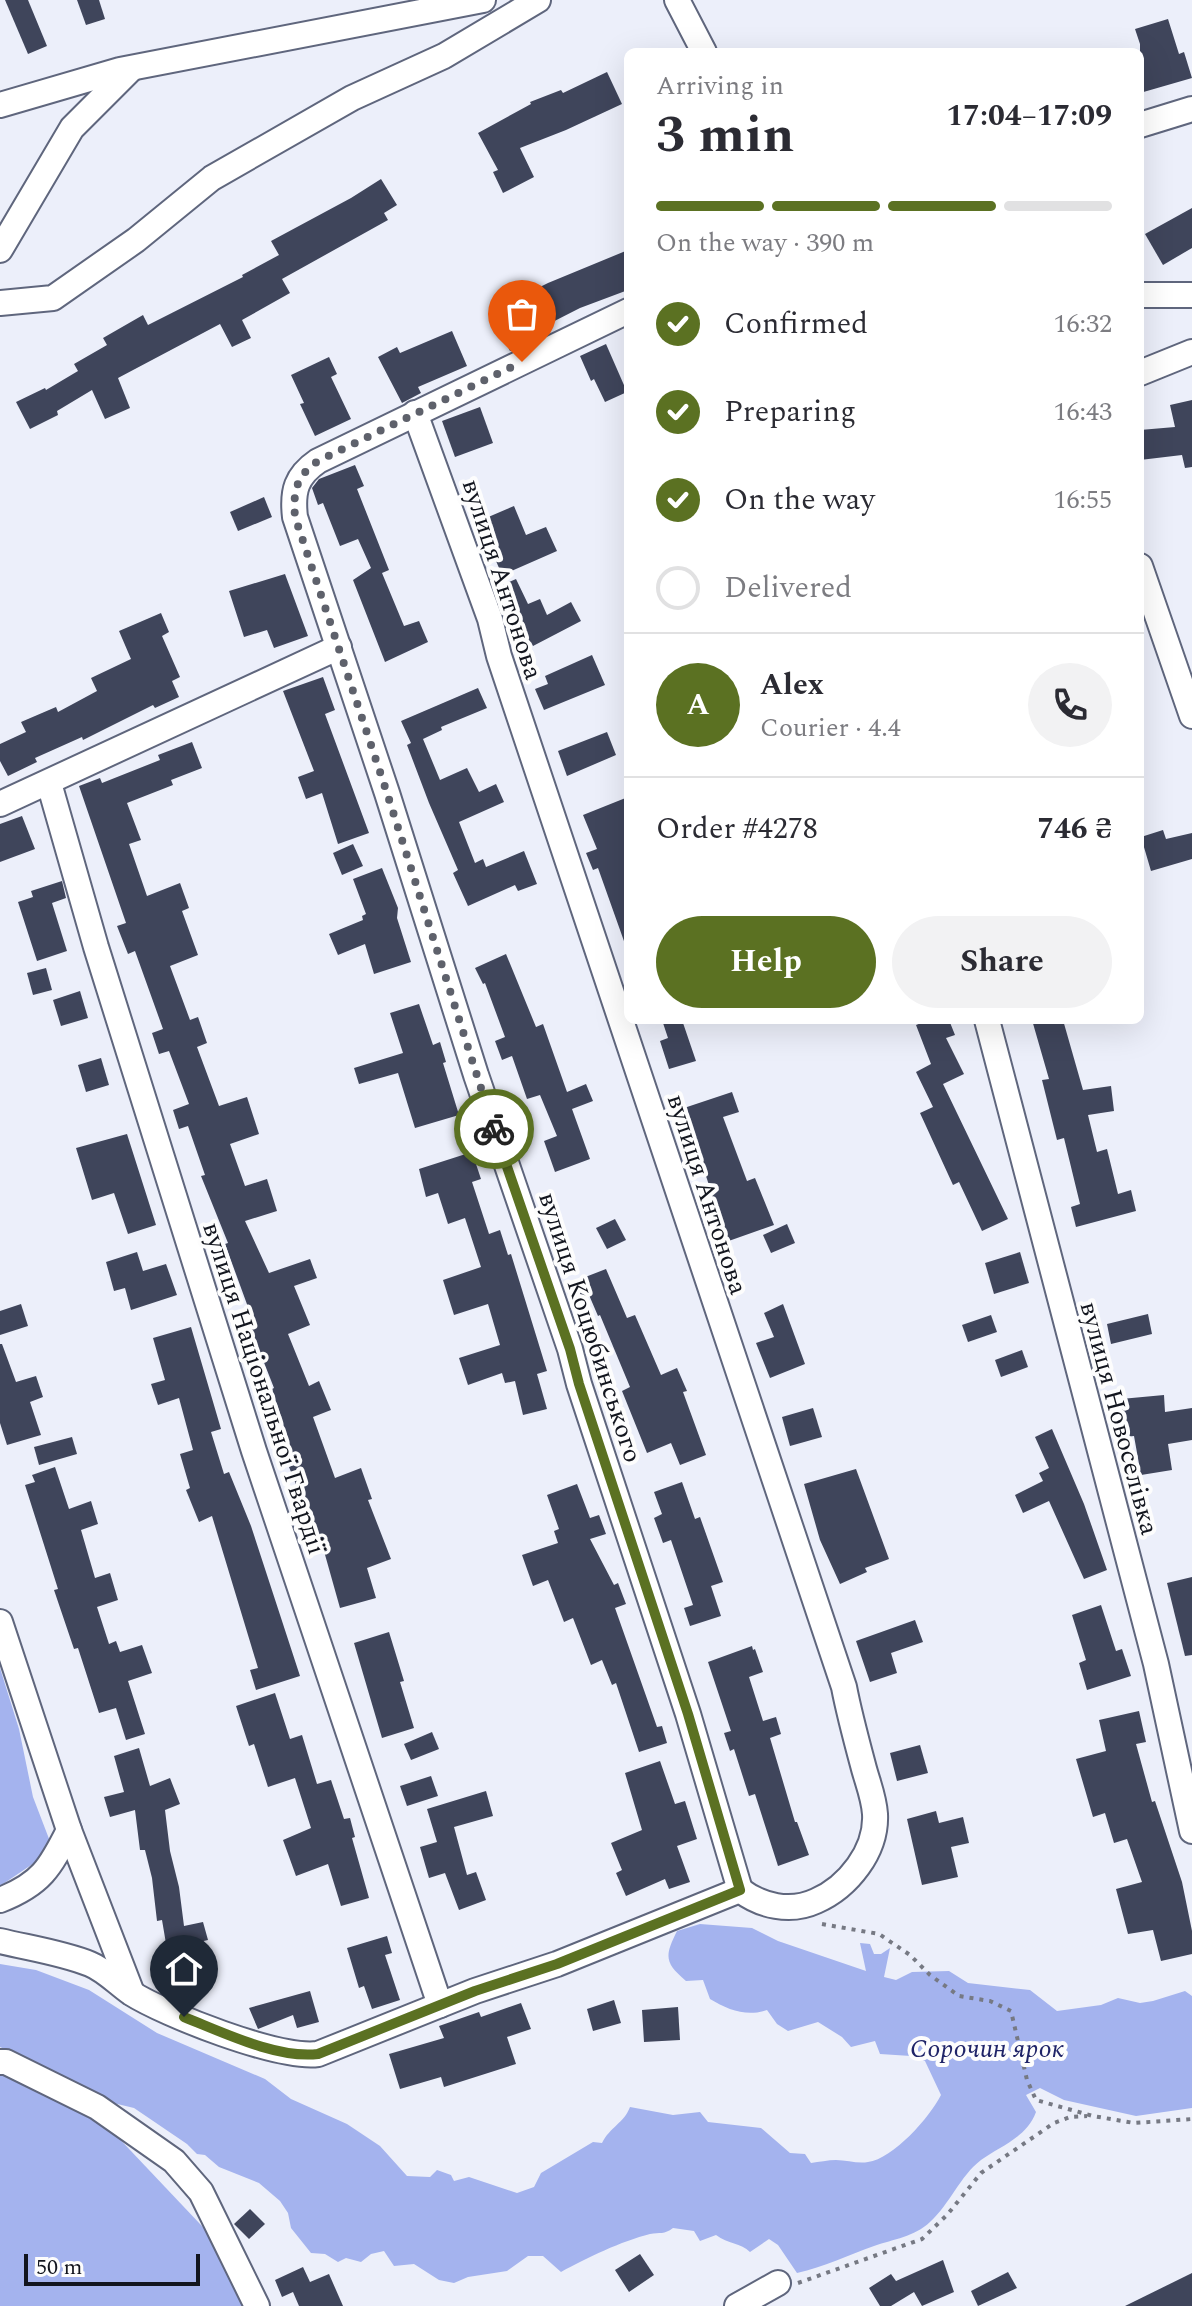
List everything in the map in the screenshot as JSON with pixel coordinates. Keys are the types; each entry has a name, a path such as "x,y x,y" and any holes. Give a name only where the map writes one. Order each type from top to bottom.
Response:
{"street":[{"path":"0,105 132,68 483,0"},
{"path":"0,303 53,298 136,240 212,178 352,98 444,56 538,0"},
{"path":"677,0 702,48"},
{"path":"0,250 72,128 132,68"},
{"path":"1144,124 1192,109"},
{"path":"1144,295 1192,295"},
{"name":"вулиця Коцюбинського","path":"624,313 318,461 305,470 295,487 295,517 684,1700 740,1890"},
{"path":"1144,371 1192,352"},
{"name":"вулиця Антонова","path":"415,413 490,619 504,671 844,1687 874,1806 874,1830 863,1860 830,1894 793,1908 752,1899 740,1890"},
{"path":"1144,578 1192,716"},
{"path":"0,804 339,647"},
{"name":"вулиця Національної Гвардії","path":"49,783 96,947 254,1451 440,2005"},
{"name":"вулиця Новоселівка","path":"988,1024 1156,1664 1192,1831"},
{"path":"0,1622 69,1830 132,1993"},
{"path":"0,1900 17,1893 49,1869 69,1830"},
{"path":"0,1941 92,1964 132,1993 234,2037 304,2056 318,2054 475,1991 557,1964 740,1890"},
{"path":"0,2062 6,2062 97,2107 174,2161 201,2192 257,2306"},
{"path":"737,2306 778,2283"}],"path":[{"path":"815,1922 879,1934 959,1996 990,2001 1011,2011 1027,2080 1036,2100 1093,2116 1134,2123 1192,2119"},
{"path":"778,2283 813,2279 922,2239 947,2215 971,2182 1006,2155 1062,2120 1093,2116"}],"green space":[{"path":"0,1668 19,1729 33,1797 51,1844 40,1859 0,1886"},
{"name":"Сорочин ярок","path":"700,1924 752,1928 778,1941 866,1971 860,1943 870,1944 874,1954 881,1954 890,1948 884,1977 896,1980 912,1972 949,1971 968,1983 1030,1990 1057,2011 1101,2005 1118,1998 1140,2003 1153,2001 1185,1991 1192,1996 1192,2108 1136,2116 1064,2100 1040,2088 1026,2095 1036,2112 1032,2121 1013,2140 981,2160 924,2227 904,2237 797,2273 778,2245 769,2239 750,2252 716,2235 700,2241 694,2231 673,2228 616,2245 561,2272 543,2256 528,2256 507,2271 468,2277 454,2283 439,2280 414,2264 394,2266 384,2251 371,2254 361,2262 346,2258 338,2262 325,2254 311,2253 291,2228 288,2213 280,2201 259,2183 219,2167 205,2155 197,2154 134,2108 109,2102 53,2071 0,2047 0,1964 36,1970 89,1990 157,2033 265,2079 291,2099 347,2124 380,2146 407,2176 430,2177 437,2170 451,2175 454,2181 469,2177 517,2193 534,2187 541,2173 593,2142 602,2143 630,2107 673,2115 700,2112 708,2122 761,2128 790,2153 805,2154 811,2163 836,2160 868,2162 888,2153 910,2136 941,2095 925,2061 911,2056 880,2054 875,2041 851,2047 842,2037 818,2022 788,2031 777,2024 767,2010 752,2013 738,2011 710,1999 703,1980 686,1981 669,1959 677,1931"},
{"path":"0,2074 75,2109 113,2132 218,2243 242,2306 0,2306"}],"building":[{"path":"5,0 28,0 47,46 28,54"},
{"path":"77,0 99,0 105,19 86,25"},
{"path":"1168,19 1179,54 1184,52 1192,78 1144,92 1144,48 1140,48 1135,29"},
{"path":"607,72 622,104 520,148 534,177 503,193 493,172 498,170 478,133 530,102 561,90 563,93"},
{"path":"381,179 397,205 384,213 388,220 282,279 290,293 242,320 251,338 232,347 220,324 118,378 130,408 105,419 92,390 57,411 58,415 30,429 16,402 46,390 78,371 74,364 107,345 103,338 143,315 148,325 243,277 279,255 271,241"},
{"path":"1192,208 1192,248 1163,265 1145,234"},
{"path":"624,252 624,292 580,308 527,335 530,342 510,351 493,315 548,283"},
{"path":"452,331 467,366 418,387 421,393 402,403 378,357 397,347 400,353"},
{"path":"606,344 624,385 624,393 605,402 580,356"},
{"path":"329,357 337,374 331,377 351,419 315,436 291,375"},
{"path":"1192,400 1192,467 1185,468 1182,455 1144,460 1144,430 1175,427 1170,405"},
{"path":"480,407 493,443 455,457 442,421"},
{"path":"355,465 364,486 357,489 389,570 382,573 404,626 419,621 428,642 385,662 353,580 371,568 358,539 340,546 323,503 318,505 312,488 319,479"},
{"path":"264,497 272,517 238,531 230,512"},
{"path":"514,506 526,535 546,527 557,551 502,575 479,521"},
{"path":"285,574 308,636 274,648 267,630 244,637 229,591"},
{"path":"516,579 528,604 540,599 547,615 571,602 581,621 533,646 531,642 522,645 498,587"},
{"path":"161,613 169,632 162,636 180,677 172,681 179,697 155,708 153,705 83,740 82,737 35,758 37,762 8,776 0,761 0,744 26,732 21,722 56,707 58,712 97,691 91,678 131,659 119,631"},
{"path":"592,655 605,685 544,710 535,689 548,684 545,676"},
{"path":"323,677 335,710 325,714 369,833 338,844 322,793 306,799 298,777 314,771 283,691"},
{"path":"478,688 487,708 441,727 442,730 423,739 440,780 467,768 479,792 496,784 504,802 459,822 475,863 483,859 486,867 524,851 537,884 518,891 515,885 468,906 453,873 458,870 429,803 401,721"},
{"path":"607,732 616,755 567,776 558,751"},
{"path":"192,742 202,768 171,780 173,785 127,803 141,840 129,844 147,896 180,883 189,908 182,911 198,955 170,966 190,1020 198,1017 207,1043 197,1047 219,1106 247,1097 259,1134 230,1144 245,1186 267,1179 277,1211 245,1221 269,1273 310,1259 317,1278 294,1286 310,1325 288,1334 309,1386 319,1381 331,1410 313,1417 335,1478 361,1468 372,1499 368,1500 391,1559 367,1568 376,1598 340,1608 322,1544 300,1486 297,1487 289,1467 296,1464 274,1388 243,1309 248,1307 225,1244 228,1243 201,1176 205,1175 188,1126 179,1129 173,1110 189,1104 169,1051 159,1054 152,1033 163,1029 135,951 128,954 117,926 126,923 79,786 100,778 102,783 160,760 158,755"},
{"path":"624,799 624,941 598,868 593,870 586,853 597,849 583,815"},
{"path":"22,816 35,849 0,862 0,824"},
{"path":"1163,830 1166,839 1192,833 1192,859 1151,871 1144,836"},
{"path":"353,844 363,866 342,875 333,853"},
{"path":"382,868 398,908 397,918 411,962 374,974 365,944 338,955 329,934 363,920 362,916 366,914 353,879"},
{"path":"62,881 66,898 52,903 67,951 37,961 18,902 33,897 31,891"},
{"path":"506,954 536,1027 543,1024 567,1092 586,1084 593,1101 572,1109 590,1159 555,1172 544,1141 557,1136 540,1095 527,1099 512,1056 502,1060 495,1041 505,1037 485,983 475,968"},
{"path":"46,968 52,990 33,995 27,973"},
{"path":"80,991 88,1018 61,1026 53,1000"},
{"path":"419,1004 433,1045 440,1042 459,1115 415,1128 398,1073 359,1084 354,1068 403,1053 390,1013"},
{"path":"663,1024 683,1024 696,1061 669,1069 660,1041 668,1038"},
{"path":"951,1024 955,1035 946,1038 964,1074 943,1084 1008,1219 982,1231 959,1182 953,1185 920,1113 933,1107 916,1072 931,1064 916,1025"},
{"path":"1033,1024 1064,1024 1083,1090 1111,1086 1114,1111 1088,1115 1097,1152 1107,1149 1118,1194 1131,1190 1136,1211 1076,1227 1071,1207 1080,1204 1064,1138 1057,1140 1042,1080 1049,1079"},
{"path":"101,1058 109,1085 86,1092 78,1065"},
{"path":"732,1092 739,1112 723,1117 747,1181 755,1178 774,1225 723,1243 707,1179 681,1109"},
{"path":"127,1134 156,1225 128,1234 114,1193 92,1200 76,1148"},
{"path":"472,1152 481,1179 472,1182 489,1234 500,1230 508,1255 511,1254 547,1371 537,1374 547,1409 523,1415 515,1381 505,1383 502,1373 468,1385 459,1358 500,1345 488,1304 454,1315 443,1280 481,1267 465,1218 448,1224 438,1193 426,1197 419,1169"},
{"path":"615,1219 626,1240 607,1249 596,1228"},
{"path":"787,1224 795,1243 771,1253 763,1235"},
{"path":"137,1252 143,1271 166,1264 177,1295 131,1310 125,1288 114,1291 106,1262"},
{"path":"1020,1252 1029,1283 994,1294 985,1263"},
{"path":"606,1269 627,1318 635,1315 661,1375 677,1368 706,1455 680,1465 671,1443 647,1453 622,1391 630,1387 600,1315 589,1295 582,1298 575,1281"},
{"path":"21,1304 28,1326 0,1335 0,1311"},
{"path":"783,1304 805,1364 770,1378 756,1343 774,1337 764,1313"},
{"path":"1148,1314 1152,1334 1111,1344 1107,1324"},
{"path":"991,1315 997,1332 968,1342 962,1325"},
{"path":"191,1327 221,1429 211,1432 224,1474 229,1472 251,1526 300,1676 256,1690 250,1670 258,1668 212,1516 199,1522 186,1490 190,1488 180,1454 193,1450 179,1398 158,1405 151,1384 165,1380 153,1338"},
{"path":"0,1344 16,1382 36,1376 43,1397 30,1402 41,1435 7,1445 0,1423"},
{"path":"1022,1350 1028,1367 1001,1377 995,1360"},
{"path":"1164,1395 1165,1412 1192,1408 1192,1440 1168,1444 1172,1470 1141,1475 1134,1436 1124,1437 1121,1399"},
{"path":"813,1408 822,1437 790,1446 782,1417"},
{"path":"1052,1429 1084,1504 1107,1570 1084,1579 1049,1501 1023,1513 1015,1495 1043,1481 1039,1473 1049,1468 1035,1437"},
{"path":"72,1437 77,1454 39,1465 34,1447"},
{"path":"55,1467 69,1509 91,1501 98,1524 81,1530 95,1578 110,1573 118,1600 97,1607 109,1644 116,1641 120,1652 142,1645 152,1673 128,1681 145,1734 126,1740 116,1708 99,1713 78,1648 74,1649 54,1590 58,1589 25,1485 35,1482 32,1475"},
{"path":"856,1469 889,1559 865,1568 867,1572 840,1584 820,1540 804,1484"},
{"path":"682,1482 695,1519 700,1517 723,1582 711,1586 721,1616 690,1626 684,1608 693,1605 671,1540 663,1543 654,1518 662,1514 654,1492"},
{"path":"577,1484 590,1518 599,1515 606,1534 590,1539 614,1585 618,1583 626,1604 615,1608 657,1727 662,1726 667,1743 639,1752 616,1683 612,1685 602,1660 591,1665 573,1618 564,1622 548,1580 533,1586 522,1555 558,1543 554,1531 559,1529 547,1495"},
{"path":"1192,1577 1192,1655 1185,1656 1167,1583"},
{"path":"1101,1605 1116,1651 1122,1649 1131,1676 1087,1690 1079,1663 1086,1660 1072,1615"},
{"path":"915,1620 923,1642 891,1653 897,1673 870,1682 856,1641"},
{"path":"389,1632 414,1728 382,1738 354,1643"},
{"path":"752,1646 763,1672 749,1677 763,1721 776,1717 781,1734 770,1738 795,1822 809,1855 778,1866 755,1794 749,1796 734,1749 730,1751 724,1733 731,1731 708,1662"},
{"path":"275,1693 290,1739 302,1735 317,1784 331,1780 344,1819 350,1818 355,1837 352,1838 369,1898 341,1906 328,1864 296,1876 283,1840 311,1828 295,1778 268,1787 254,1744 249,1746 236,1706"},
{"path":"1139,1711 1146,1742 1136,1744 1152,1802 1155,1801 1182,1882 1192,1931 1192,1954 1161,1961 1153,1930 1128,1934 1116,1889 1142,1882 1127,1839 1114,1843 1105,1813 1093,1817 1076,1759 1106,1751 1099,1720"},
{"path":"432,1732 439,1749 411,1760 404,1744"},
{"path":"920,1745 928,1773 897,1781 890,1753"},
{"path":"139,1748 150,1786 170,1778 180,1804 165,1810 184,1926 203,1922 208,1940 191,1944 196,1975 172,1979 162,1920 157,1921 152,1878 145,1850 140,1850 135,1810 110,1817 104,1797 124,1792 114,1756"},
{"path":"660,1761 675,1804 685,1801 697,1839 677,1846 690,1882 669,1889 665,1879 626,1896 616,1873 622,1870 611,1843 642,1830 625,1773"},
{"path":"431,1776 438,1796 407,1806 400,1786"},
{"path":"486,1791 493,1816 454,1827 467,1875 476,1872 486,1900 459,1910 445,1873 429,1878 420,1847 437,1842 427,1809"},
{"path":"936,1811 939,1823 963,1817 969,1843 951,1847 958,1877 922,1885 907,1819"},
{"path":"387,1936 392,1953 385,1955 400,2000 372,2009 364,1986 359,1988 347,1948"},
{"path":"310,1991 319,2022 297,2028 293,2015 258,2029 249,2008"},
{"path":"614,2000 621,2023 593,2031 587,2009"},
{"path":"521,2003 531,2029 507,2037 516,2064 444,2087 441,2077 400,2089 389,2054 444,2038 439,2026 479,2012 481,2017"},
{"path":"678,2007 680,2040 644,2042 642,2010"},
{"path":"250,2209 265,2224 249,2239 234,2224"},
{"path":"640,2254 654,2275 629,2292 615,2270"},
{"path":"943,2260 954,2292 922,2306 914,2292 891,2306 880,2306 869,2288 891,2274 896,2281"},
{"path":"303,2267 310,2282 329,2274 343,2306 299,2306 293,2292 282,2297 275,2280"},
{"path":"1008,2272 1017,2288 978,2306 971,2291"},
{"path":"1192,2273 1192,2306 1125,2306"}],"way so far":[{"path":"494,1129 295,517 293,497 299,478 318,461 522,362"}],"route":[{"path":"184,2017 234,2037 282,2051 304,2056 318,2054 475,1991 557,1964 740,1890 670,1658 570,1349 494,1129"}]}
